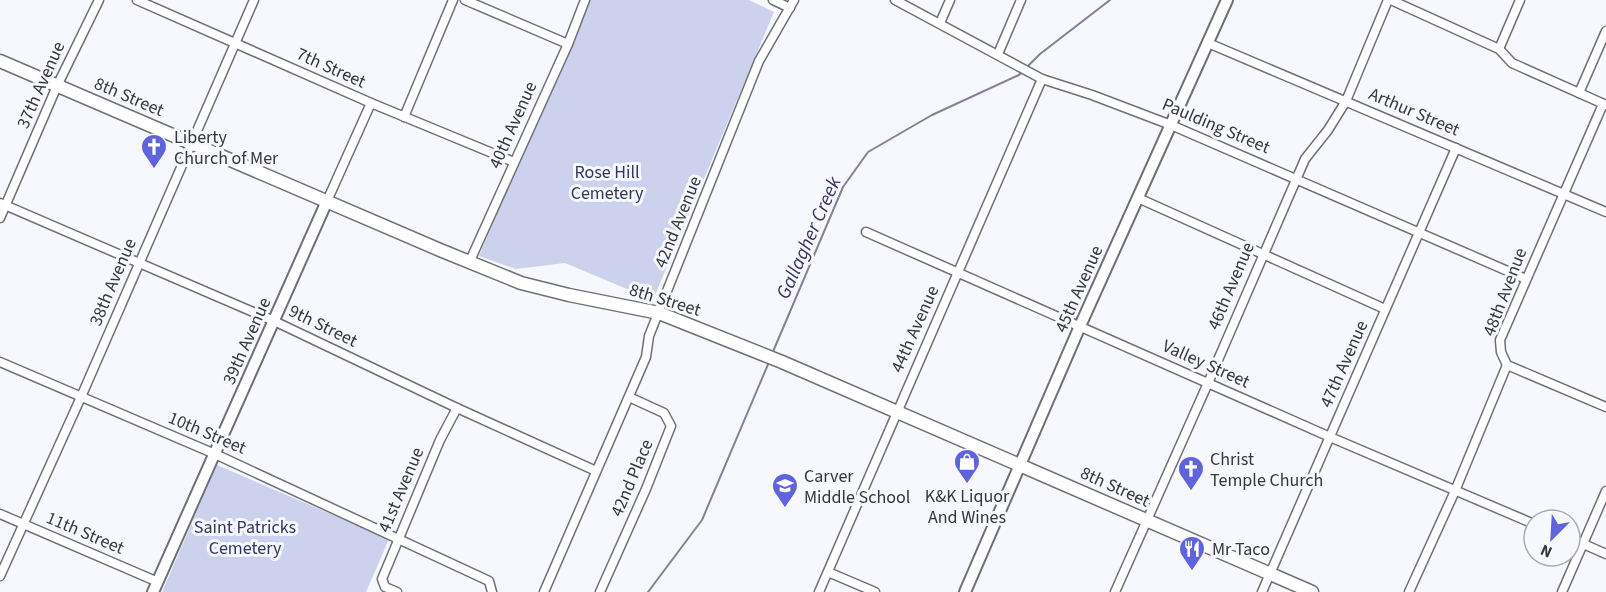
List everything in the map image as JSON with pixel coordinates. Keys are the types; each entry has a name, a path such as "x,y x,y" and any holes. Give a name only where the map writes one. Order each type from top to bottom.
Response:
{"main road":[{"name":"8th Street","path":"0,61 469,263 531,285 659,313 760,353 1312,592"}],"street":[{"name":"37th Avenue","path":"0,218 3,204 99,0"},
{"name":"7th Street","path":"136,0 371,103 514,162"},
{"name":"38th Avenue","path":"0,576 81,397 254,0"},
{"path":"404,117 453,0"},
{"path":"465,0 568,44"},
{"name":"40th Avenue","path":"469,263 568,44 585,0"},
{"path":"773,0 792,4"},
{"name":"Paulding Street","path":"895,0 1042,79 1171,125 1526,279"},
{"path":"940,24 950,0"},
{"path":"998,54 1020,0"},
{"name":"45th Avenue","path":"965,592 1080,326 1227,0"},
{"path":"1390,0 1499,49 1512,63 1604,105"},
{"name":"46th Avenue","path":"1114,592 1208,383 1296,178 1305,159 1328,130 1346,101 1390,0"},
{"path":"1499,49 1520,0"},
{"name":"42nd Avenue","path":"544,592 646,357 650,336 759,61 792,4"},
{"path":"1579,93 1606,31"},
{"name":"Arthur Street","path":"1208,43 1606,212"},
{"name":"44th Avenue","path":"819,592 1042,79"},
{"name":"39th Avenue","path":"156,587 371,103"},
{"name":"48th Avenue","path":"1507,365 1501,352 1500,340 1604,105"},
{"name":"47th Avenue","path":"1262,592 1456,148"},
{"path":"1138,198 1385,309"},
{"name":"9th Street","path":"3,204 274,321 596,471"},
{"name":"Valley Street","path":"866,232 1329,437 1522,519"},
{"name":"10th Street","path":"0,362 215,454 399,538 489,581 492,592"},
{"path":"1409,592 1455,491 1507,365 1606,407"},
{"name":"42nd Place","path":"600,592 671,426 664,413 629,397"},
{"name":"41st Avenue","path":"397,592 385,587 382,579 440,440 457,408"},
{"path":"1562,592 1606,491"},
{"name":"11th Street","path":"0,514 156,587"},
{"path":"1583,544 1606,554"},
{"path":"828,572 875,592"}],"green space":[{"name":"Rose Hill Cemetery","path":"588,0 749,0 774,12 653,300 565,263 516,269 479,256"},
{"name":"Saint Patricks Cemetery","path":"217,465 389,539 366,592 162,592"}],"waterway":[{"name":"Gallagher Creek","path":"1026,68 1040,54 1110,0"},
{"name":"Gallagher Creek","path":"772,354 843,187 868,152 932,115 1022,72"},
{"name":"Gallagher Creek","path":"648,592 702,520 769,362"}],"place":[{"name":"Liberty Church of Mer","path":"154,170"},
{"name":"K&K Liquor And Wines","path":"967,485"},
{"name":"Christ Temple Church","path":"1191,492"},
{"name":"Carver Middle School","path":"785,509"},
{"name":"Mr Taco","path":"1192,572"}]}
